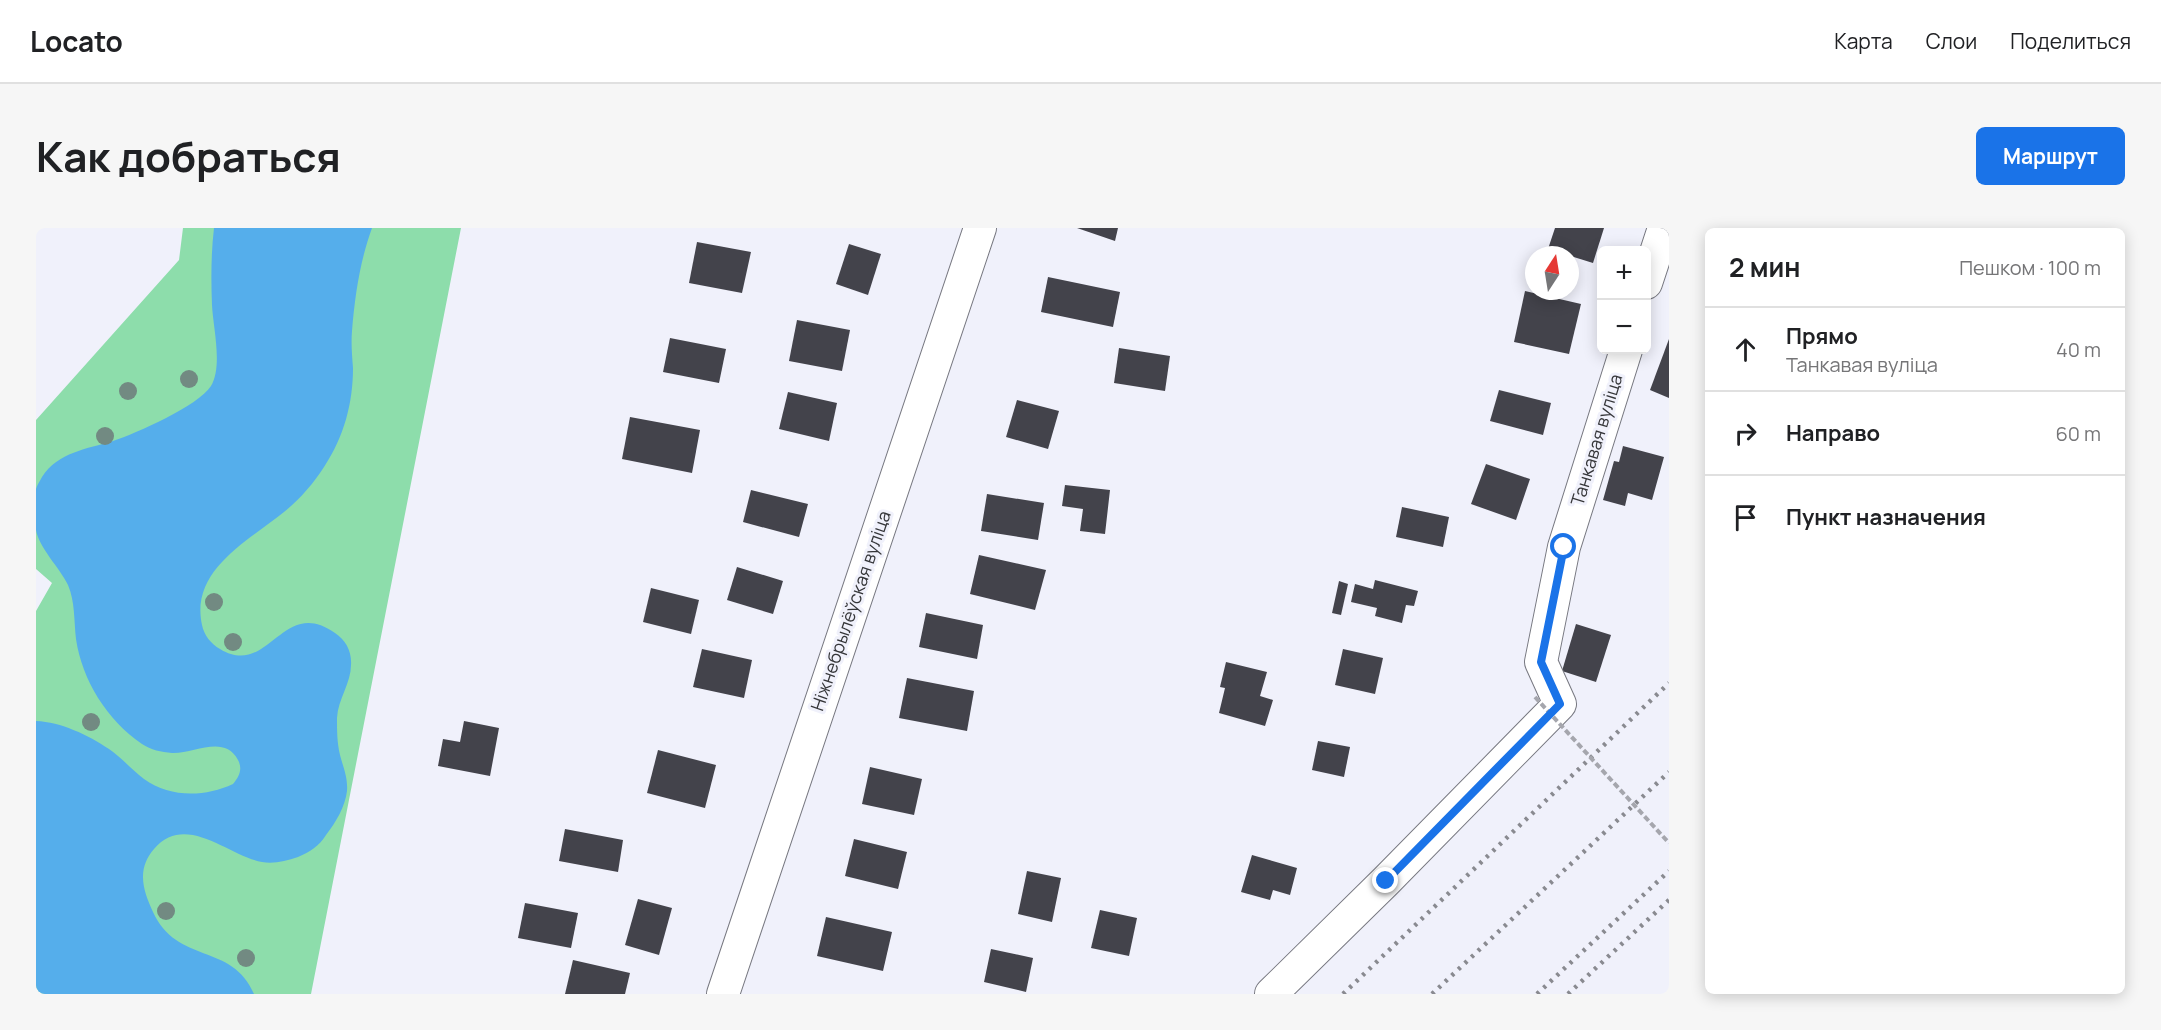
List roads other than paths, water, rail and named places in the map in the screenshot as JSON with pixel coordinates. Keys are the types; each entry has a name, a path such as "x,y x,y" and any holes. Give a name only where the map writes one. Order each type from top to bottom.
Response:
{"street":[{"name":"Ніжнебрылёўская вуліца","path":"723,994 980,228"},
{"path":"1651,270 1664,228"},
{"name":"Танкавая вуліца","path":"1271,994 1395,872 1548,701 1541,662 1564,547 1625,354"}],"water":[{"path":"214,228 372,228 361,266 355,304 349,407 337,444 320,473 301,497 239,546 213,573 205,588 201,606 202,625 208,639 220,649 237,655 251,654 288,629 302,624 317,624 335,633 345,643 351,660 350,672 338,711 337,737 347,781 346,797 337,820 320,842 310,851 294,858 262,862 207,839 193,835 180,835 166,839 147,858 143,873 145,890 153,912 163,929 190,948 219,959 232,967 244,978 254,994 36,994 36,721 65,727 92,739 114,753 144,779 165,790 188,793 211,791 233,784 240,773 238,760 232,752 225,748 208,747 181,753 153,749 129,734 107,711 90,684 79,654 73,604 68,585 41,544 36,530 36,489 42,477 56,462 83,449 124,437 166,418 194,402 211,386 215,378 217,357 212,296"}],"railway":[{"path":"1343,994 1669,683"},
{"path":"1432,994 1669,772"},
{"path":"1537,994 1669,871"},
{"path":"1568,994 1669,900"}]}
